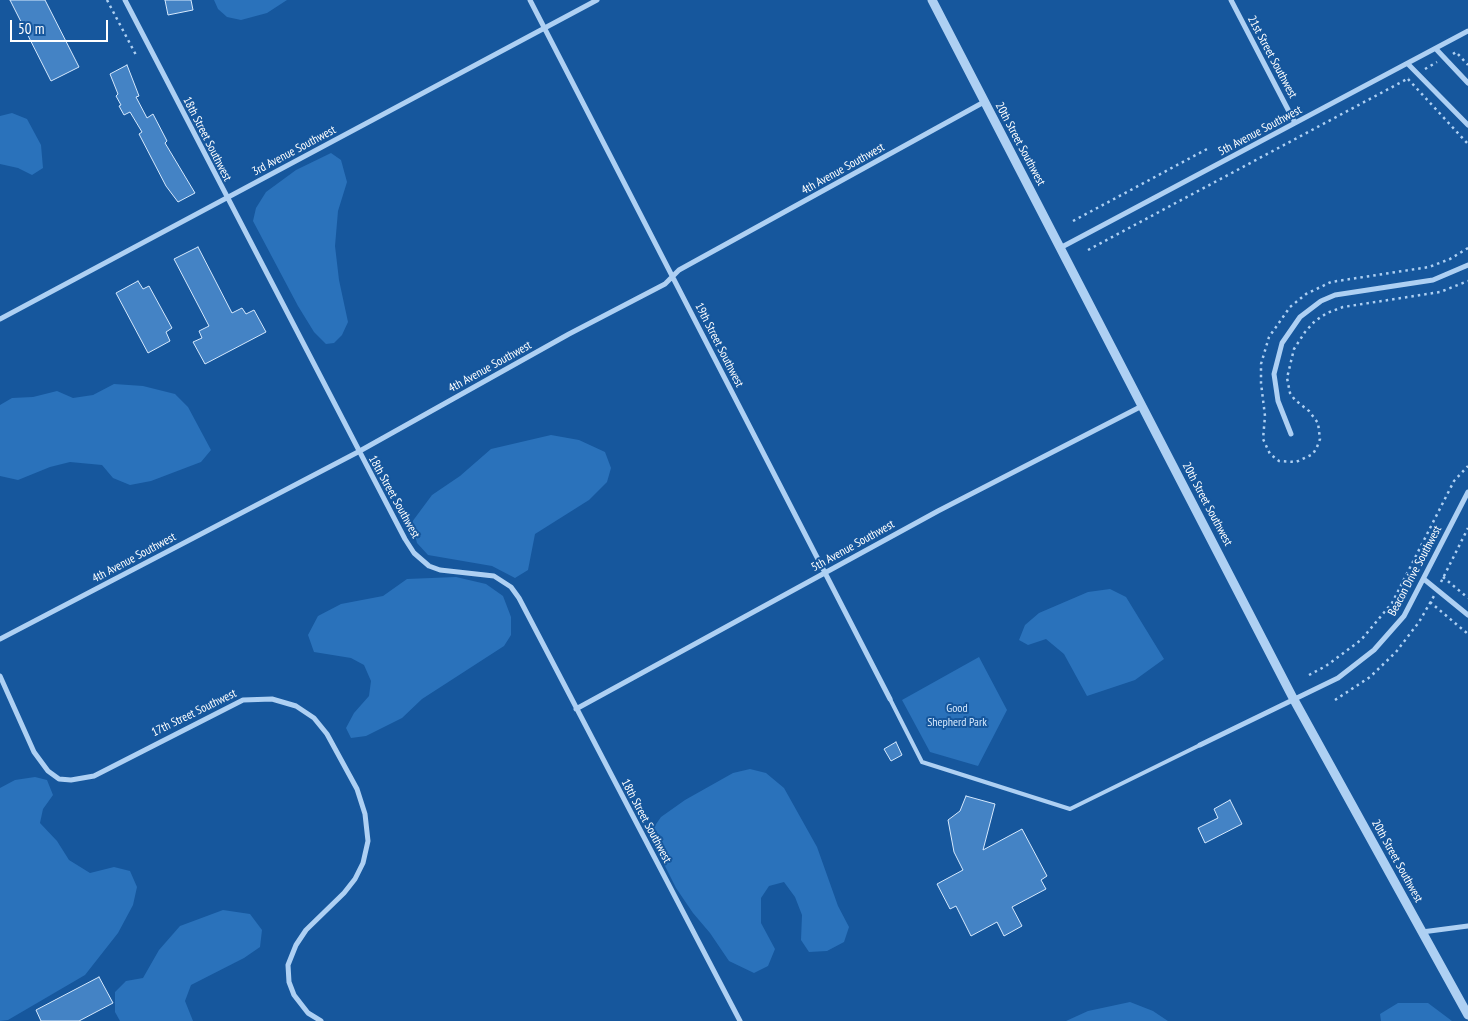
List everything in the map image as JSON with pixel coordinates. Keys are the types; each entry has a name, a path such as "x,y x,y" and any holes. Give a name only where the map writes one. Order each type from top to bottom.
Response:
{"street":[{"name":"18th Street Southwest","path":"125,0 226,198 405,539 423,562 440,570 494,576 511,588 526,609 576,709 740,1021"},
{"name":"19th Street Southwest","path":"530,0 890,699"},
{"name":"3rd Avenue Southwest","path":"0,319 597,0"},
{"name":"20th Street Southwest","path":"932,0 1293,698 1468,1015"},
{"name":"21st Street Southwest","path":"1231,0 1295,123"},
{"name":"5th Avenue Southwest","path":"1060,248 1468,31"},
{"path":"1436,48 1468,82"},
{"path":"1408,64 1468,125"},
{"name":"4th Avenue Southwest","path":"0,639 358,452 570,334 665,284 673,275 984,102"},
{"path":"1291,434 1278,401 1274,374 1282,343 1300,317 1321,301 1335,296 1433,280 1468,265"},
{"name":"5th Avenue Southwest","path":"576,709 825,574 938,510 1143,406"},
{"name":"Beacon Drive Southwest","path":"1200,745 1293,698 1338,678 1364,659 1400,622 1425,580 1468,492"},
{"path":"1425,580 1468,615"},
{"name":"17th Street Southwest","path":"0,676 34,752 48,771 60,779 72,780 94,776 243,700 272,699 296,706 314,718 327,734 357,789 365,814 368,841 363,863 355,879 344,893 306,930 289,960 289,982 294,995 308,1013 321,1021"},
{"path":"1422,932 1468,926"}],"lane":[{"path":"890,699 922,762 1070,809 1200,745"}],"path":[{"path":"107,0 136,55"},
{"path":"1088,250 1456,52 1468,65"},
{"path":"1408,79 1468,144"},
{"path":"1073,221 1207,149"},
{"path":"1468,248 1450,259 1430,266 1331,282 1310,292 1290,307 1269,338 1261,364 1260,383 1265,416 1263,439 1270,454 1279,461 1296,462 1313,454 1320,439 1318,423 1309,411 1290,394 1288,378 1294,349 1315,321 1327,313 1343,307 1435,293 1468,281"},
{"path":"1309,675 1326,666 1361,640 1392,604 1454,481 1468,466"},
{"path":"1468,528 1443,577 1468,598"},
{"path":"1335,700 1370,677 1396,652 1414,630 1430,602 1468,634"}],"green space":[{"path":"214,0 287,0 267,13 241,20 227,17 218,9"},
{"path":"12,113 27,119 41,145 43,168 32,175 18,168 0,164 0,116"},
{"path":"331,153 341,160 347,182 338,211 335,246 339,280 348,322 342,335 334,343 326,344 314,332 298,306 253,221 256,208 266,192 296,170"},
{"path":"114,384 143,386 175,394 188,407 211,450 201,462 151,481 130,485 113,478 102,465 70,462 50,467 18,480 0,476 0,405 12,398 33,397 57,391 73,398 93,395"},
{"path":"551,435 579,440 605,452 611,468 607,482 589,500 535,534 528,570 515,578 492,566 428,555 417,543 412,522 432,495 460,476 491,449"},
{"path":"456,577 486,584 503,596 511,617 511,635 504,646 422,699 402,718 366,736 351,738 346,728 354,713 369,696 371,681 364,665 351,658 314,652 308,635 318,616 341,604 383,596 407,579"},
{"path":"1110,589 1126,597 1164,659 1135,680 1087,696 1064,654 1046,639 1028,645 1019,640 1025,625 1039,613 1088,592"},
{"name":"Good Shepherd Park","path":"979,657 1007,710 978,766 930,752 902,700"},
{"path":"750,769 766,773 784,788 817,847 838,906 849,927 844,942 827,951 809,952 801,940 802,915 795,897 784,882 769,886 761,898 761,923 775,949 768,966 754,973 729,961 710,933 693,913 676,888 656,848 652,830 661,817 685,800 733,773"},
{"path":"35,777 47,780 53,795 43,809 40,823 57,841 69,860 90,873 114,867 130,871 137,887 133,905 118,933 85,975 8,1020 0,1021 0,788 15,780"},
{"path":"223,910 250,914 262,930 260,947 244,958 191,985 185,1001 193,1021 120,1021 115,1012 115,992 126,981 143,978 159,950 180,926"},
{"path":"1130,1002 1153,1011 1168,1021 1066,1021 1088,1011"},
{"path":"1398,1003 1428,1003 1452,1021 1381,1021 1380,1014"}],"building":[{"path":"10,0 45,0 79,67 51,81"},
{"path":"165,0 191,0 193,10 168,15"},
{"path":"127,65 139,96 136,97 147,118 153,114 167,141 165,143 195,193 178,202 166,186 139,134 142,132 130,112 124,115 119,106 121,105 116,96 118,94 110,74"},
{"path":"198,247 232,313 242,308 246,314 254,310 266,332 205,364 193,342 202,338 199,331 209,326 174,259"},
{"path":"138,281 143,289 149,286 172,328 166,332 170,341 148,353 116,293"},
{"path":"896,742 902,755 891,761 884,749"},
{"path":"966,796 995,804 983,850 1022,829 1047,876 1041,880 1046,889 1012,907 1022,926 1004,936 997,922 971,936 956,906 950,909 937,884 963,870 954,852 948,820 960,811"},
{"path":"1230,800 1242,824 1205,843 1198,828 1218,818 1214,809"},
{"path":"99,977 113,1003 79,1021 41,1021 36,1010"}]}
